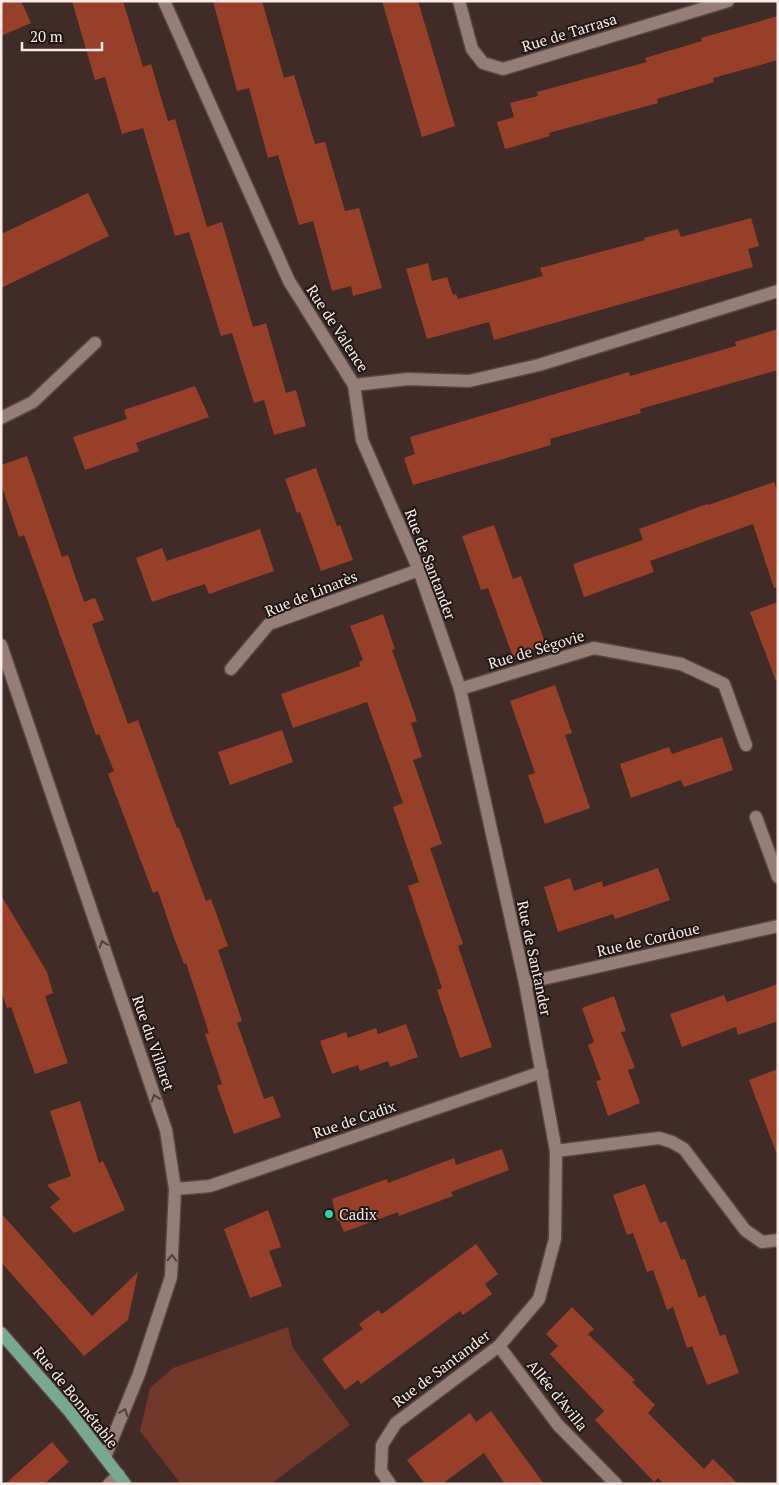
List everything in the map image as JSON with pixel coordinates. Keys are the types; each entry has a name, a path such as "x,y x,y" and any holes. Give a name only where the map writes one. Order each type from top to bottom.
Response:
{"main road":[{"name":"Rue de Bonnétable","path":"1,1332 70,1412 105,1457 117,1481"}],"street":[{"name":"Rue de Valence","path":"164,1 289,281 354,385 408,379 469,381 539,365 778,291"},
{"name":"Rue de Tarrasa","path":"459,1 472,49 483,63 503,69 728,1"},
{"path":"1,418 33,402 95,343"},
{"name":"Rue de Santander","path":"354,385 362,440 419,570 460,689 525,983 556,1151 556,1239 539,1299 499,1346 396,1423 382,1445 381,1471 390,1484"},
{"name":"Rue de Linarès","path":"230,669 269,624 419,570"},
{"name":"Rue du Villaret","path":"1,645 166,1130 175,1189 171,1277 139,1374 105,1457"},
{"name":"Rue de Ségovie","path":"460,689 594,648 681,664 724,684 746,745"},
{"path":"756,817 778,877"},
{"name":"Rue de Cordoue","path":"525,983 778,926"},
{"name":"Rue de Cadix","path":"175,1189 210,1186 542,1072"},
{"path":"556,1151 659,1138 672,1142 684,1149 745,1230 762,1242 778,1240"},
{"name":"Allée d'Avilla","path":"499,1346 558,1425 616,1484"}],"shaded area":[{"path":"288,1327 293,1348 350,1425 271,1484 181,1484 140,1431 150,1388 173,1368"}],"building":[{"path":"1,1 21,1 31,23 1,36"},
{"path":"72,1 123,1 143,67 151,64 168,121 175,119 207,227 222,222 253,327 266,323 286,393 296,390 306,426 274,435 264,400 254,403 232,333 221,336 189,232 175,236 143,128 122,134 105,77 95,80"},
{"path":"213,1 262,1 284,78 294,75 315,144 325,142 345,211 359,208 382,288 353,296 351,286 332,291 313,221 299,225 278,155 268,158 249,88 237,91"},
{"path":"382,1 418,1 455,126 422,137"},
{"path":"778,16 778,60 713,78 714,82 657,99 658,103 549,133 550,136 505,149 497,122 514,117 510,103 538,96 537,92 647,62 645,58 702,41 701,38"},
{"path":"88,193 109,236 1,288 1,234"},
{"path":"751,218 759,246 748,249 753,267 494,340 489,322 427,339 406,269 428,263 432,281 447,277 453,295 456,294 458,299 543,276 540,268 645,240 644,238 678,229 681,237"},
{"path":"778,329 778,370 640,409 641,413 550,439 551,445 413,485 404,458 415,454 410,437 629,372 630,376 736,346 735,342"},
{"path":"195,386 209,417 136,443 139,451 85,470 73,437 127,419 124,410"},
{"path":"27,456 62,557 68,555 84,602 95,598 104,620 92,624 128,724 138,720 206,901 211,899 228,946 218,950 242,1021 237,1023 264,1099 273,1096 281,1117 234,1134 217,1086 222,1084 205,1034 209,1033 186,963 184,964 158,891 153,893 108,774 114,771 99,734 96,735 24,535 19,537 1,484 1,465"},
{"path":"316,468 337,526 340,525 353,560 321,571 300,512 297,513 285,479"},
{"path":"774,482 778,494 778,587 774,588 753,524 650,561 654,572 584,597 573,564 643,540 639,529"},
{"path":"494,525 513,579 521,576 546,645 513,657 488,588 481,590 462,536"},
{"path":"260,529 274,571 209,594 205,584 152,602 136,558 162,548 167,561"},
{"path":"778,602 778,681 776,681 750,612"},
{"path":"383,614 395,649 392,650 417,721 411,723 422,757 413,760 442,844 430,848 463,944 458,946 492,1047 460,1058 437,990 442,988 408,886 419,882 393,807 403,803 367,702 293,728 281,694 360,666 359,662 363,660 350,626"},
{"path":"555,685 572,733 565,735 590,808 545,824 528,775 535,773 510,701"},
{"path":"282,730 293,762 230,785 218,752"},
{"path":"722,737 733,770 684,787 681,780 631,798 620,764 669,747 672,754"},
{"path":"658,868 670,900 615,919 613,914 558,932 544,887 570,878 574,891 602,881 603,887"},
{"path":"1,895 47,972 53,993 45,996 68,1063 35,1074 11,1007 7,1008 1,990"},
{"path":"778,984 778,1021 738,1035 736,1027 682,1047 670,1014 724,995 727,1002"},
{"path":"614,996 626,1031 621,1032 635,1068 628,1070 640,1103 608,1116 596,1081 601,1080 588,1045 594,1042 582,1008"},
{"path":"406,1024 418,1057 390,1067 388,1061 360,1071 358,1065 332,1074 320,1041 346,1032 348,1038 376,1028 378,1034"},
{"path":"778,1069 778,1151 776,1152 749,1080"},
{"path":"80,1101 99,1163 103,1161 125,1210 74,1233 50,1207 60,1199 47,1185 71,1176 50,1111"},
{"path":"502,1149 509,1170 451,1192 453,1196 399,1216 398,1212 344,1232 339,1220 337,1221 332,1199 387,1179 388,1183 454,1158 456,1165"},
{"path":"645,1184 660,1223 666,1221 681,1260 685,1259 699,1298 705,1295 720,1336 725,1334 739,1373 707,1385 692,1346 687,1348 673,1307 667,1310 653,1270 647,1272 633,1233 627,1235 613,1195"},
{"path":"268,1210 281,1247 269,1251 282,1286 250,1298 224,1229"},
{"path":"1,1213 92,1316 138,1272 128,1320 84,1356 1,1262"},
{"path":"476,1244 498,1274 485,1284 492,1294 463,1315 460,1311 361,1384 358,1380 345,1390 322,1359 363,1329 359,1324 378,1310 382,1314"},
{"path":"572,1307 594,1329 588,1334 635,1380 632,1382 655,1405 648,1413 704,1469 713,1459 738,1484 664,1484 658,1478 654,1482 595,1420 604,1411 550,1354 558,1346 546,1334"},
{"path":"491,1411 544,1484 505,1484 484,1453 442,1484 425,1484 407,1460 470,1413 476,1422"},
{"path":"52,1442 69,1462 44,1484 5,1484"}],"place":[{"name":"Cadix","path":"329,1214"}]}
